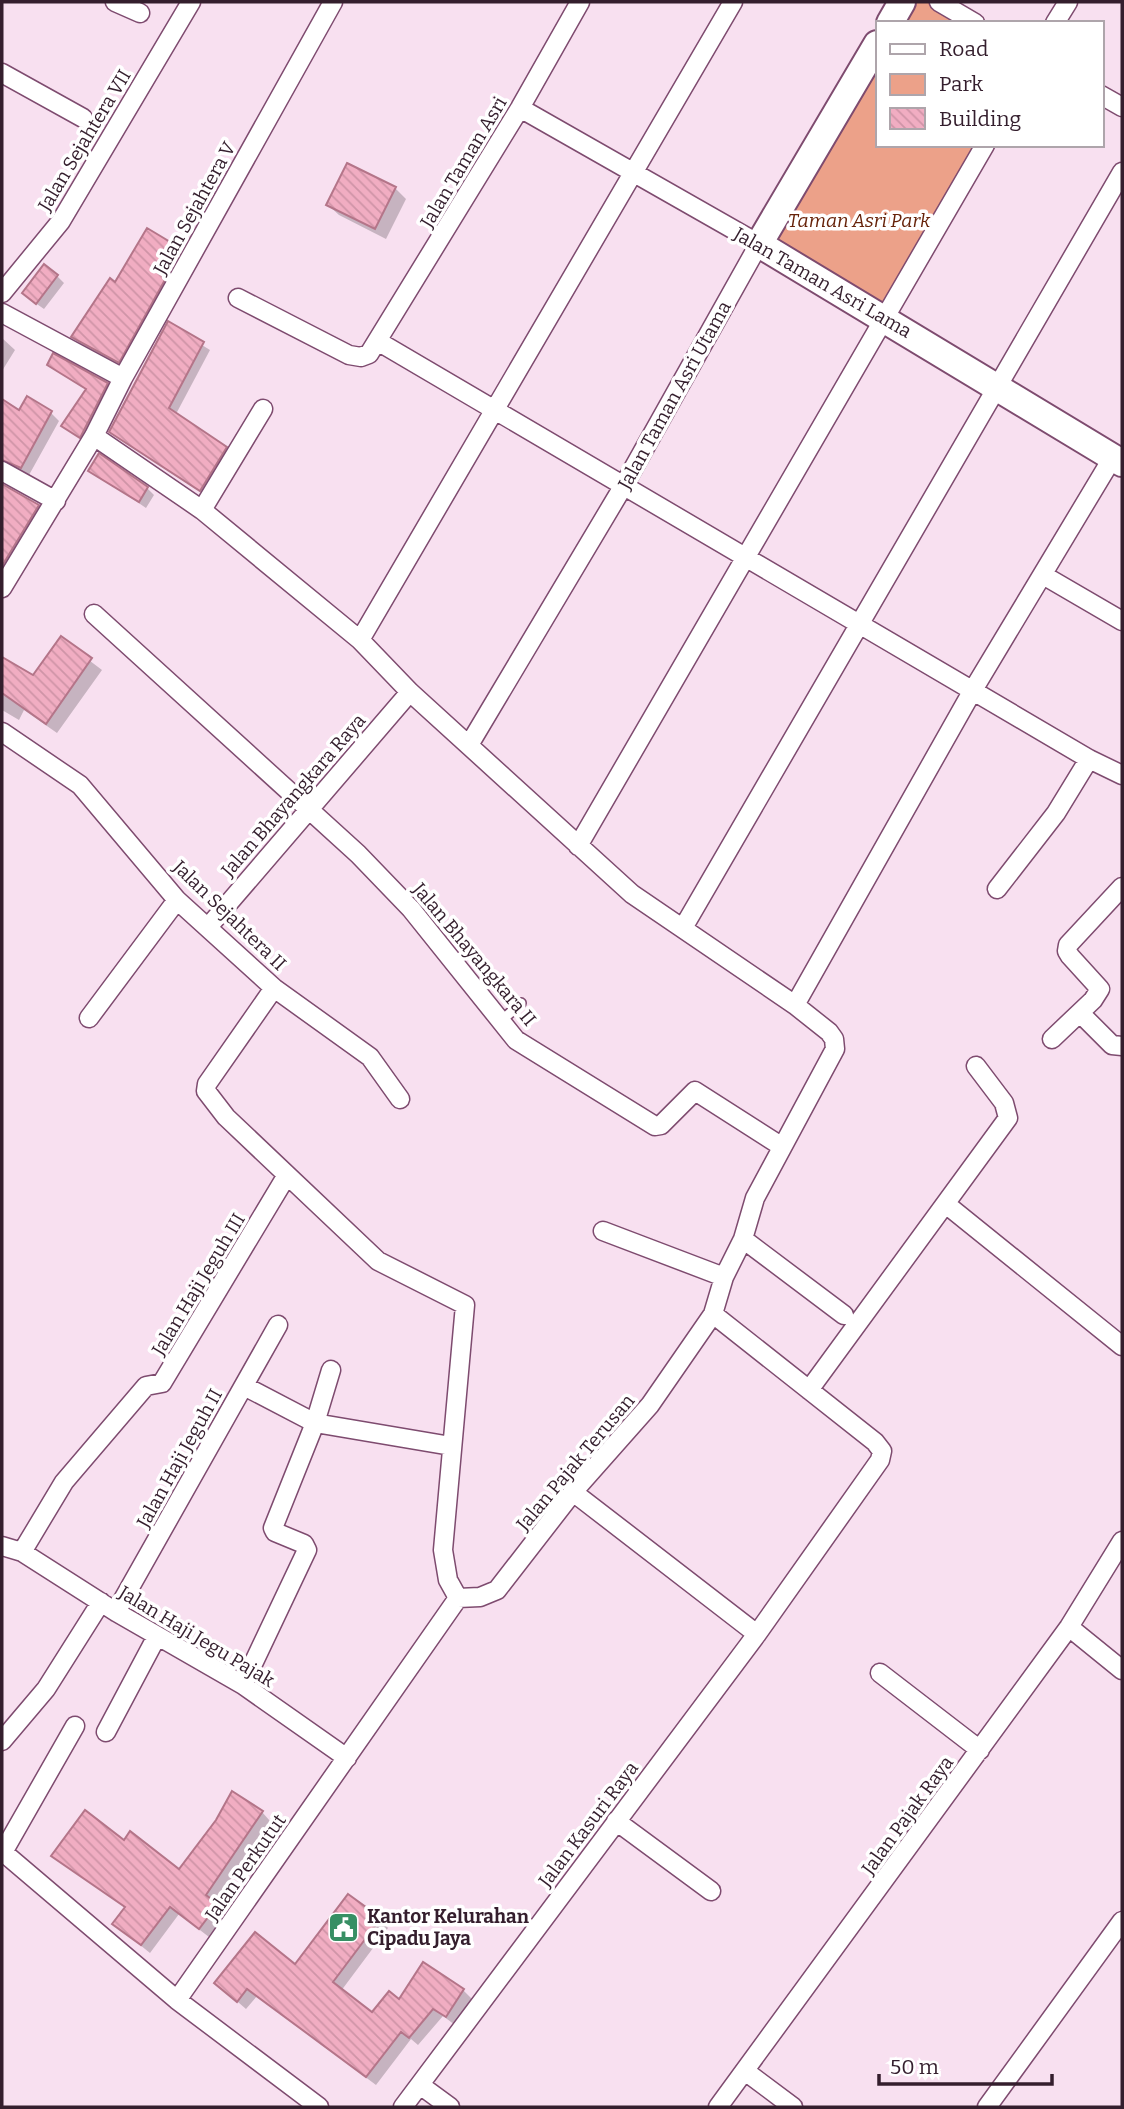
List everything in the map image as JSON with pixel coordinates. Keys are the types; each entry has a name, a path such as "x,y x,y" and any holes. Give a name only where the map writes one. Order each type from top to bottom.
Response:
{"street":[{"path":"115,2 139,13"},
{"name":"Jalan Sejahtera VII","path":"2,293 61,221 191,2"},
{"name":"Jalan Sejahtera V","path":"2,588 94,436 123,378 333,2"},
{"name":"Jalan Taman Asri","path":"379,342 520,108 580,2"},
{"path":"360,640 733,2"},
{"path":"891,21 902,2"},
{"path":"939,2 972,21"},
{"path":"1056,21 1068,2"},
{"name":"Jalan Taman Asri Utama","path":"469,745 624,485 759,244 876,46"},
{"path":"2,73 83,118"},
{"path":"1103,96 1122,107"},
{"name":"Jalan Taman Asri Lama","path":"520,108 886,318 1118,460"},
{"path":"578,846 984,147"},
{"path":"683,928 1122,172"},
{"path":"238,298 349,355 361,357 369,354 379,342 1089,759 1122,775"},
{"path":"2,313 123,378"},
{"path":"202,510 263,409"},
{"name":"Jalan Pajak Terusan","path":"94,436 202,510 360,640 410,692 632,894 795,1005 834,1039 835,1049 755,1198 743,1239 724,1277 713,1314 650,1405 573,1492 497,1590 480,1597 458,1598"},
{"path":"795,1005 974,690 1043,575 1118,460"},
{"path":"2,471 56,501"},
{"path":"1043,575 1122,621"},
{"name":"Jalan Bhayangkara II","path":"94,614 310,808 411,909 516,1040 655,1126 661,1125 691,1094 699,1092 781,1146"},
{"name":"Jalan Bhayangkara Raya","path":"209,926 410,692"},
{"name":"Jalan Sejahtera II","path":"2,732 80,785 177,900 209,926 274,988 370,1057 400,1099"},
{"path":"997,889 1056,814 1089,759"},
{"path":"1052,1039 1080,1013 1100,989 1070,957 1068,945 1122,887"},
{"path":"89,1018 177,900"},
{"path":"274,988 206,1084 206,1091 226,1117 378,1261 465,1305 443,1550 448,1580 458,1598 347,1758"},
{"path":"1080,1013 1111,1045 1122,1046"},
{"path":"713,1314 809,1390 947,1205 1008,1118 1004,1103 976,1066"},
{"name":"Jalan Haji Jeguh III","path":"22,1552 64,1482 146,1386 162,1383 287,1175"},
{"path":"947,1205 1118,1334"},
{"path":"603,1231 724,1277"},
{"path":"743,1239 844,1315"},
{"name":"Jalan Haji Jeguh II","path":"116,1612 278,1325"},
{"path":"243,1685 307,1550 304,1544 275,1532 273,1528 315,1423 331,1370"},
{"path":"244,1386 315,1423 451,1446"},
{"name":"Jalan Kasuri Raya","path":"403,2107 757,1634 880,1460 882,1451 875,1442 809,1390"},
{"path":"573,1492 757,1634"},
{"name":"Jalan Pajak Raya","path":"718,2107 749,2075 1069,1627 1122,1541"},
{"path":"2,1546 22,1552"},
{"name":"Jalan Haji Jegu Pajak","path":"22,1552 116,1612 243,1685 347,1758"},
{"path":"2,1741 46,1689 101,1602"},
{"path":"1069,1627 1122,1670"},
{"path":"106,1732 157,1636"},
{"path":"880,1673 980,1749"},
{"path":"75,1726 2,1853 177,2000 318,2107"},
{"name":"Jalan Perkutut","path":"177,2000 347,1758"},
{"path":"616,1821 711,1891"},
{"path":"987,2107 1122,1921"},
{"path":"749,2075 793,2107"},
{"path":"420,2085 450,2107"}],"lane":[{"path":"500,1022 521,1003"}],"green space":[{"path":"902,2 938,2 971,21 890,21"},
{"name":"Taman Asri Park","path":"876,45 876,147 986,147 889,323 754,248"}],"building":[{"path":"347,163 396,187 375,229 326,205"},
{"path":"147,228 182,249 119,363 71,337 110,278 115,282"},
{"path":"44,264 58,275 36,304 22,293"},
{"path":"168,321 204,342 169,408 227,447 200,491 109,432"},
{"path":"53,353 108,383 80,438 61,426 86,389 47,365"},
{"path":"27,396 52,411 21,468 2,460 2,399 19,410"},
{"path":"99,453 148,487 139,502 88,471"},
{"path":"2,484 39,505 2,566"},
{"path":"61,636 92,658 46,724 2,693 2,657 33,675"},
{"path":"232,1791 263,1811 206,1895 218,1904 199,1929 170,1907 141,1945 112,1924 125,1907 51,1856 85,1810 124,1840 130,1831 179,1869 216,1820"},
{"path":"348,1894 381,1918 333,1982 372,2012 389,1991 399,1999 423,1962 464,1989 446,2017 433,2009 409,2038 401,2032 366,2077 247,1989 237,2002 214,1983 255,1932 295,1964"}],"place":[{"name":"Kantor Kelurahan Cipadu Jaya","path":"344,1927"}]}
